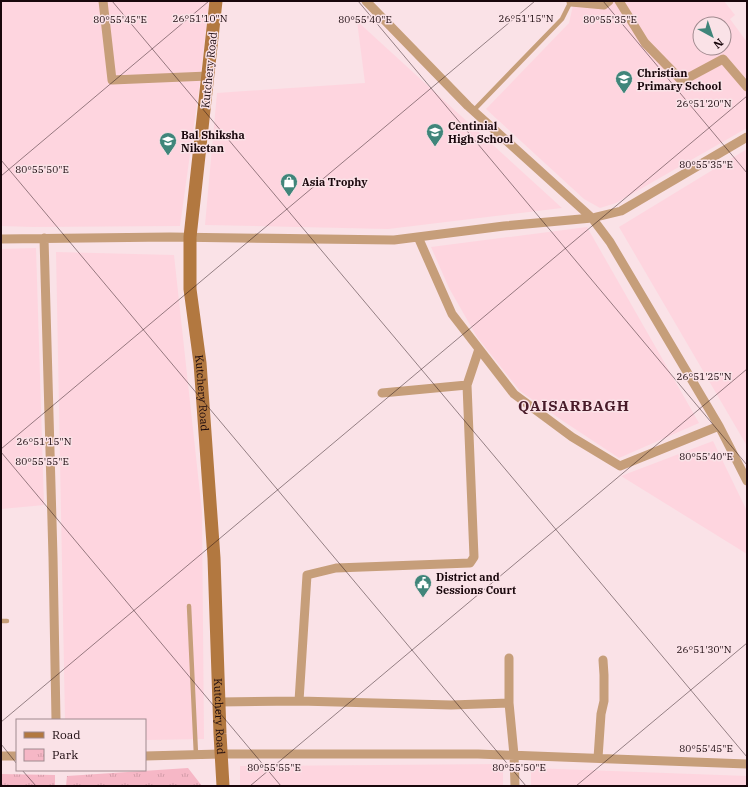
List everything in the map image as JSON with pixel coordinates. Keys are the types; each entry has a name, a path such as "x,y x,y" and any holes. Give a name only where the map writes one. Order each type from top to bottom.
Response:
{"street":[{"path":"102,1 112,80 208,76"},
{"name":"Kutchery Road","path":"216,1 190,237 190,289 200,363 214,558 220,754 223,786"},
{"path":"366,1 473,110 592,218 610,242 718,426 747,480"},
{"path":"571,1 604,5 609,1"},
{"path":"619,1 645,43 682,81 723,59 747,87"},
{"path":"1,239 190,237 394,240 504,226 592,218 621,211 747,137"},
{"path":"418,237 452,314 514,394 572,437 620,466 718,426"},
{"path":"44,238 54,557 56,719"},
{"path":"299,701 307,575 336,568 470,563 474,557 467,385 479,349"},
{"path":"382,393 467,385"},
{"path":"509,658 509,703 514,755 515,786"},
{"path":"598,758 604,701 603,660"},
{"path":"219,702 299,701 451,705 509,703"},
{"path":"146,756 220,754 478,754 747,764"},
{"path":"1,756 16,756"}],"lane":[{"path":"473,110 562,20 571,1"},
{"path":"189,606 196,755"},
{"path":"1,620 7,620"}],"shaded area":[{"path":"1,1 209,1 200,82 180,226 1,226"},
{"name":"Christian Primary School","path":"574,1 724,1 735,15 732,17 732,16 692,16 692,56 732,56 732,22 747,42 747,128 616,203 600,208 584,199 486,109 569,23"},
{"path":"357,21 562,208 388,229 205,225 217,93 365,83"},
{"path":"747,149 747,446 619,227"},
{"path":"587,227 699,423 619,458 520,391 477,337 449,288 431,247"},
{"path":"36,248 44,505 1,509 1,249"},
{"path":"56,252 174,255 202,512 204,739 146,740 146,719 65,719"},
{"path":"713,441 747,511 747,554 621,476"},
{"path":"503,764 503,786 240,786 240,766"},
{"path":"531,768 747,776 747,786 531,786"}],"green space":[{"path":"188,768 202,786 66,786 67,776"},
{"path":"1,774 55,775 55,786 1,786"}],"place":[{"name":"Christian Primary School","path":"624,94"},
{"name":"Centinial High School","path":"435,147"},
{"name":"Bal Shiksha Niketan","path":"168,156"},
{"name":"Asia Trophy","path":"289,197"},
{"name":"District and Sessions Court","path":"423,598"}],"district":[{"name":"QAISARBAGH","path":"574,406"}]}
